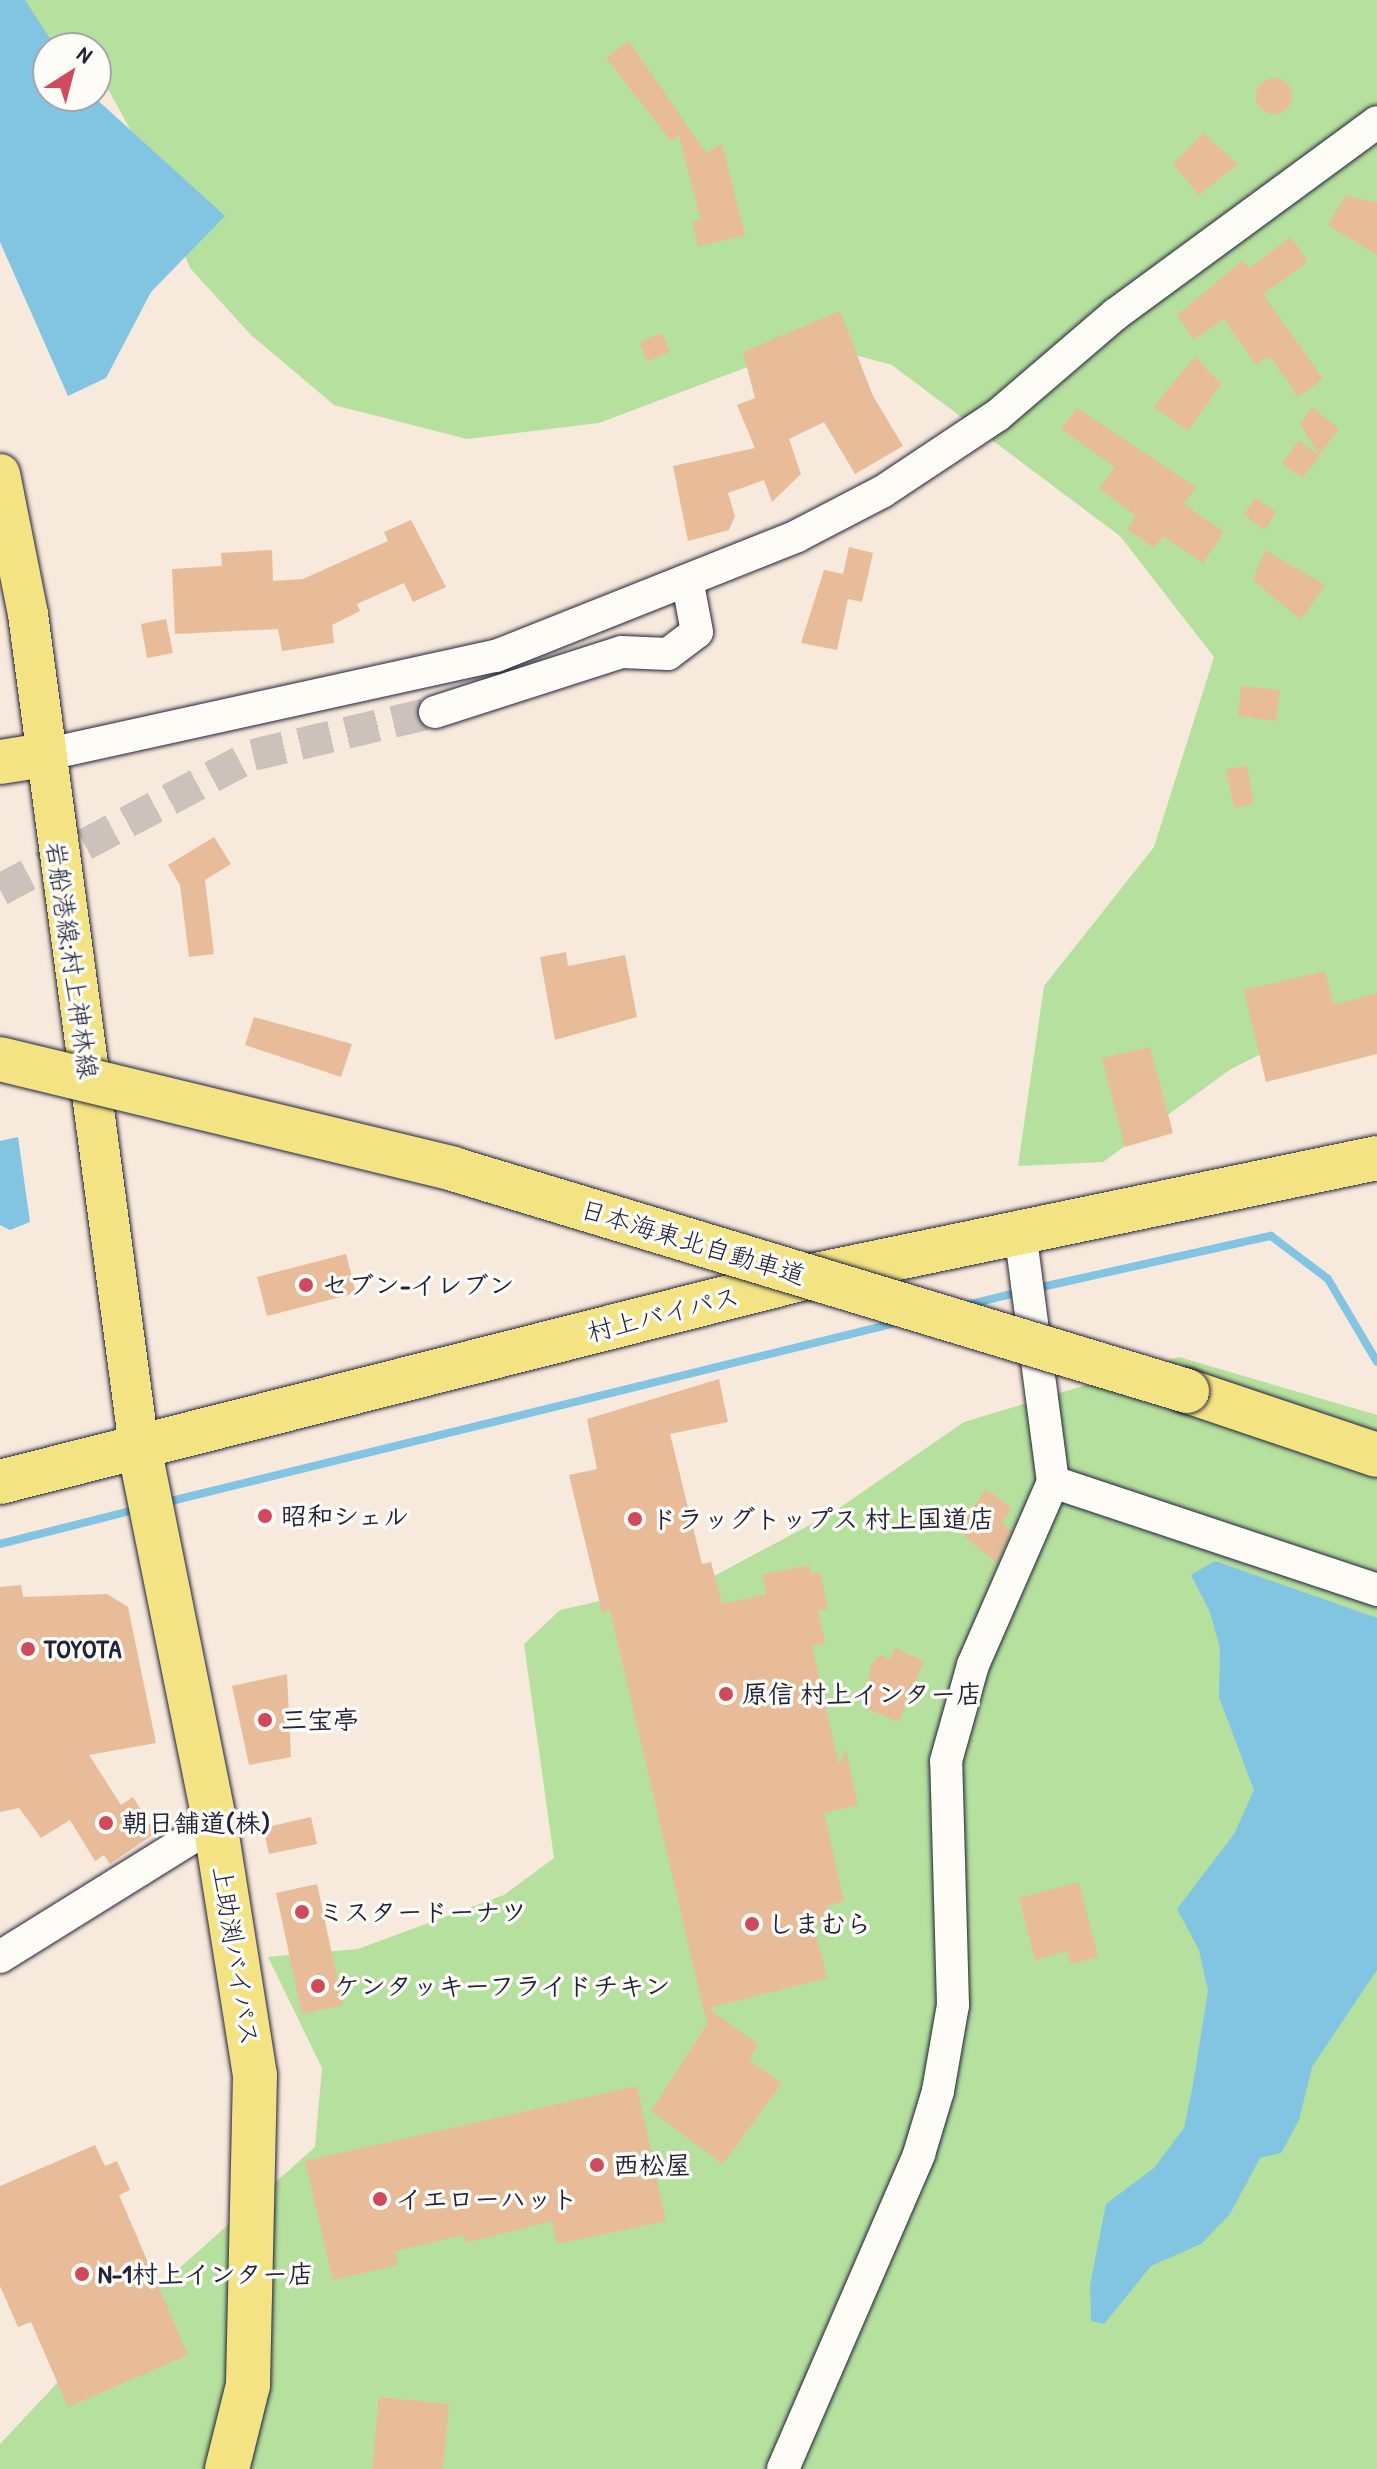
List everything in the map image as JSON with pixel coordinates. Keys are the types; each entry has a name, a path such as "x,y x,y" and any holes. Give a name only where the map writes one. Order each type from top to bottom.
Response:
{"highway":[{"path":"0,755 44,755"},
{"path":"0,762 44,755"},
{"name":"日本海東北自動車道","path":"0,1059 453,1169 1187,1391 1377,1455"},
{"name":"村上バイパス","path":"0,1482 816,1275 1377,1158"},
{"name":"上助渕バイパス","path":"139,1447 215,1823 255,2075 248,2385 227,2469"}],"main road":[{"name":"岩船港線;村上神林線","path":"0,474 28,614 44,755 139,1447"}],"street":[{"path":"44,755 402,681 496,656 688,584 797,536 932,462 1229,227 1377,122"},
{"path":"435,712 622,652 668,654 697,632 688,584"},
{"path":"783,2469 796,2424 914,2167 938,2091 953,2005 946,1761 973,1665 1053,1482 1020,1233"},
{"path":"1053,1482 1377,1590"},
{"path":"0,1957 215,1823"}],"green space":[{"path":"0,0 1377,0 1377,1008 1341,1013 1231,1069 1103,1162 1018,1166 1044,986 1154,847 1214,657 1120,536 892,365 811,343 599,423 467,439 334,405 251,335 190,268 141,149 112,96 112,32 32,32 31,49"},
{"path":"1179,1357 1377,1415 1377,2469 0,2469 0,2444 89,2349 315,2147 322,2068 268,1957 358,1949 504,1895 554,1858 524,1644 560,1610 716,1575 832,1513 964,1422"}],"water":[{"path":"0,0 25,0 46,32 32,32 32,112 111,112 225,216 151,292 106,378 68,396 0,242"},
{"path":"18,1137 30,1222 10,1230 0,1225 0,1141"},
{"path":"1215,1561 1377,1618 1377,1970 1312,2067 1299,2120 1281,2153 1260,2158 1230,2214 1201,2244 1151,2266 1104,2324 1091,2321 1090,2285 1106,2204 1154,2168 1184,2128 1193,2084 1208,1991 1199,1950 1177,1909 1234,1834 1254,1790 1219,1697 1220,1648 1210,1612 1191,1575"}],"building":[{"path":"629,41 706,153 722,144 745,235 698,247 692,222 701,220 679,136 671,141 606,58"},
{"path":"1274,78 1287,83 1292,96 1287,109 1274,114 1261,109 1256,96 1261,83"},
{"path":"1203,133 1238,164 1199,195 1173,164"},
{"path":"1346,195 1377,203 1377,255 1328,225"},
{"path":"1291,237 1308,262 1263,294 1323,379 1298,397 1270,356 1256,365 1224,319 1194,340 1177,315 1243,260 1249,268"},
{"path":"840,311 873,396 903,446 855,474 824,422 789,439 801,474 772,502 764,480 728,493 735,516 729,530 688,541 673,466 755,448 737,405 755,398 743,352"},
{"path":"662,333 670,352 647,361 639,342"},
{"path":"1195,356 1221,384 1188,431 1154,407"},
{"path":"1312,407 1339,429 1319,455 1300,424"},
{"path":"1077,408 1196,487 1184,504 1224,532 1203,563 1163,536 1154,548 1127,529 1136,516 1099,488 1115,467 1061,429"},
{"path":"1299,440 1320,456 1302,478 1282,463"},
{"path":"1255,498 1276,512 1265,530 1244,515"},
{"path":"411,520 446,587 413,602 404,583 357,604 360,611 332,625 334,643 282,651 278,629 175,634 172,569 222,566 221,553 272,550 273,581 303,579 388,541 384,532"},
{"path":"849,547 873,553 862,602 848,599 837,650 801,643 824,570 843,574"},
{"path":"1265,550 1325,585 1301,620 1253,580"},
{"path":"166,619 173,653 147,658 141,624"},
{"path":"1241,686 1280,690 1276,721 1238,716"},
{"path":"1247,766 1254,804 1234,808 1226,769"},
{"path":"214,837 231,864 205,880 214,954 189,957 180,885 168,865"},
{"path":"566,952 568,966 625,955 637,1017 555,1040 540,957"},
{"path":"1325,971 1334,1005 1377,993 1377,1054 1266,1082 1244,990"},
{"path":"254,1017 352,1044 341,1077 245,1045"},
{"path":"1150,1047 1173,1133 1125,1147 1102,1058"},
{"name":"セブン-イレブン","path":"346,1254 356,1293 267,1316 257,1277"},
{"path":"719,1379 728,1422 670,1434 702,1564 711,1562 722,1604 767,1594 762,1575 809,1565 811,1574 820,1572 828,1609 818,1611 825,1643 812,1646 839,1765 846,1749 858,1805 824,1813 844,1901 826,1906 830,1922 814,1927 827,1978 708,2008 758,2044 750,2061 782,2083 723,2164 651,2111 707,2024 610,1610 602,1612 569,1475 597,1469 587,1419"},
{"path":"986,1489 1012,1508 1002,1523 1011,1531 997,1563 957,1530"},
{"path":"21,1585 23,1597 107,1594 128,1607 156,1743 89,1755 121,1805 133,1797 155,1833 110,1864 104,1855 95,1861 70,1820 41,1838 19,1808 0,1812 0,1587"},
{"path":"895,1648 924,1661 898,1722 864,1707 871,1664 881,1655 890,1659"},
{"name":"三宝亭","path":"287,1674 291,1757 249,1765 232,1686"},
{"path":"311,1817 317,1844 269,1854 263,1828"},
{"path":"1079,1882 1098,1957 1071,1964 1067,1951 1035,1960 1019,1898"},
{"path":"317,1884 343,2005 302,2014 276,1893"},
{"path":"637,2086 666,2221 557,2244 552,2221 466,2243 464,2235 395,2251 398,2265 333,2280 305,2161"},
{"name":"N-1村上インター店","path":"95,2145 105,2166 117,2161 130,2190 119,2195 188,2355 68,2407 31,2322 18,2327 0,2286 0,2186"},
{"path":"379,2397 449,2404 443,2469 372,2469"}],"waterway":[{"path":"1033,1289 1271,1236 1328,1279 1377,1362"},
{"path":"963,1306 1020,1292"},
{"path":"163,1503 900,1322"},
{"path":"0,1544 138,1509"}],"tunnel":[{"path":"0,890 253,755 435,712"}],"place":[{"name":"セブン-イレブン","path":"306,1285"},
{"name":"昭和シェル","path":"265,1516"},
{"name":"ドラッグトップス 村上国道店","path":"635,1519"},
{"name":"TOYOTA","path":"28,1649"},
{"name":"原信 村上インター店","path":"726,1694"},
{"name":"三宝亭","path":"265,1720"},
{"name":"朝日舗道(株)","path":"106,1823"},
{"name":"ミスタードーナツ","path":"302,1912"},
{"name":"しまむら","path":"752,1924"},
{"name":"ケンタッキーフライドチキン","path":"318,1986"},
{"name":"西松屋","path":"597,2165"},
{"name":"イエローハット","path":"380,2199"},
{"name":"N-1村上インター店","path":"82,2274"}]}
